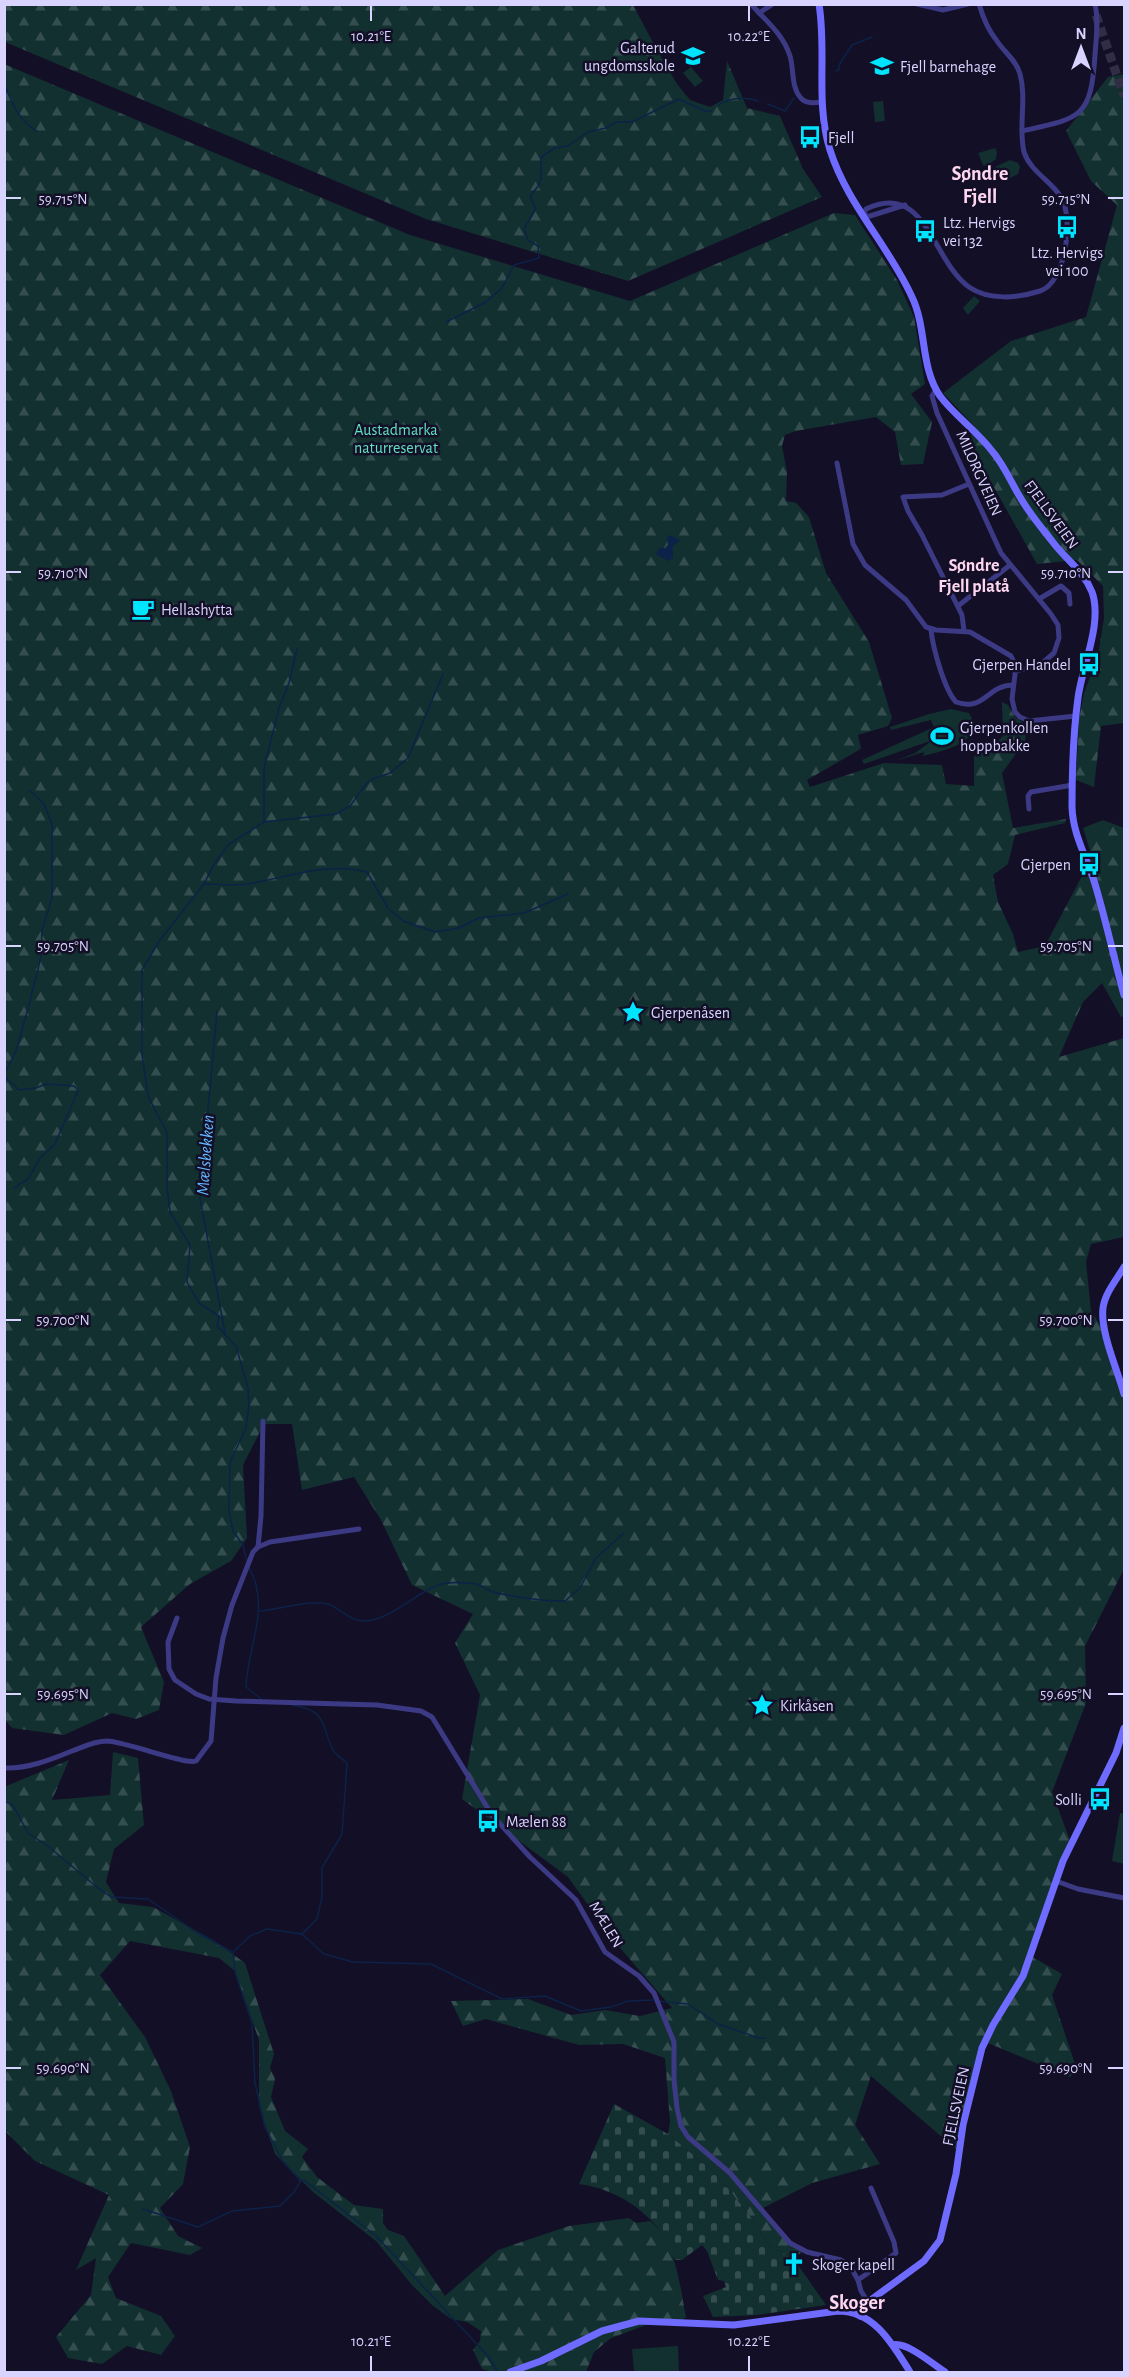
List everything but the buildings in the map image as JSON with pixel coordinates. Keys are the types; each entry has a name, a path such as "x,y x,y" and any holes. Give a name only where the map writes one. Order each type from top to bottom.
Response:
{"main road":[{"name":"FJELLSVEIEN","path":"819,4 822,40 822,102 825,130 832,156 863,216 912,297 921,321 928,367 936,390 946,404 991,449 1026,507 1084,578 1091,590 1095,605 1094,629 1083,669 1076,716 1073,785 1075,832 1095,883 1125,995"},
{"path":"1125,1267 1108,1293 1103,1313 1105,1330 1125,1394"},
{"name":"FJELLSVEIEN","path":"860,2316 868,2302 924,2260 940,2240 982,2048 993,2025 1023,1976 1063,1861 1116,1753 1125,1728"},
{"path":"510,2373 541,2361 602,2331 639,2321 734,2325 830,2311 844,2311 860,2316 882,2330 910,2373"},
{"path":"893,2345 898,2343 906,2347 945,2373"}],"street":[{"path":"751,4 775,29 784,43 790,58 796,89 801,99 807,102 822,102"},
{"path":"759,13 773,4"},
{"path":"917,4 928,8 943,9 969,4"},
{"path":"1022,131 1066,120 1084,107 1090,99 1097,25 1095,4"},
{"path":"863,216 905,205 911,208 958,276 968,286 992,297 1029,294 1046,289 1054,282 1061,268 1065,242 1065,210 1061,198 1029,162 1024,152 1020,74 1016,64 991,33 979,6"},
{"name":"MILORGVEIEN","path":"936,390 932,396 934,406 1001,553 1056,622 1059,635 1056,649 1044,663 1016,671"},
{"path":"837,463 853,544 865,565 906,600 923,624 931,630 964,631 975,634 1008,653 1015,663 1013,706 1017,714 1024,719 1033,720 1076,716"},
{"path":"964,631 958,606 908,511 903,497 942,495 969,484"},
{"path":"958,606 1010,565"},
{"path":"1039,599 1061,586 1069,593 1070,604"},
{"path":"931,630 940,665 956,702 977,704 985,700 997,687 1013,685"},
{"path":"1029,809 1028,799 1031,792 1073,785"},
{"path":"4,1768 27,1767 91,1743 104,1741 127,1744 192,1763 202,1756 211,1741 214,1699 225,1628 246,1569 258,1547 263,1420"},
{"path":"258,1547 274,1542 360,1528"},
{"name":"MÆLEN","path":"177,1618 168,1642 171,1675 190,1691 214,1699 377,1705 429,1714 492,1815 530,1857 576,1900 605,1952 639,1976 654,1993 674,2042 676,2108 681,2126 688,2137 730,2173 790,2243 807,2252 841,2260 850,2266 868,2302"},
{"path":"1056,1881 1086,1891 1125,1898"},
{"path":"858,2280 896,2253 894,2242 871,2188"}],"green space":[{"path":"4,5 633,5 677,84 690,100 710,107 723,100 727,61 747,108 780,116 803,169 822,197 628,281 426,219 5,42"},
{"name":"Austadmarka naturreservat","path":"4,64 410,235 630,301 834,213 855,215 897,280 914,317 925,384 911,394 932,422 923,464 901,465 895,432 876,417 785,435 782,446 787,472 786,501 796,503 809,517 826,573 869,642 892,718 888,726 858,735 861,748 807,780 810,787 884,763 942,765 946,784 974,786 974,756 994,745 1003,736 1002,702 1008,705 1015,717 1027,725 1025,741 1002,773 1013,828 1066,819 1065,823 1015,835 1008,864 993,875 998,902 1013,934 1018,952 1045,946 1092,857 1083,828 1103,820 1124,828 1124,1016 1121,1017 1102,983 1083,1002 1059,1057 1124,1038 1124,1237 1091,1244 1086,1262 1091,1311 1106,1334 1124,1387 1124,1569 1085,1646 1086,1703 1052,1792 1072,1846 1031,1956 1062,1974 1052,1995 1077,2070 1070,2077 983,2041 957,2150 871,2076 855,2125 880,2164 812,2183 761,2209 785,2239 804,2251 793,2258 770,2247 748,2213 715,2173 668,2134 670,2122 665,2058 623,2044 579,2045 486,2019 463,2026 451,2001 528,1999 571,2015 605,2010 640,2016 672,2008 614,1941 568,1877 462,1799 480,1695 455,1643 473,1614 412,1585 381,1520 354,1477 302,1490 292,1424 264,1424 243,1465 247,1538 231,1561 190,1584 141,1627 164,1682 159,1710 136,1719 112,1713 64,1735 12,1728 5,1720"},
{"path":"691,67 703,81 695,87 683,73"},
{"path":"1124,74 1124,723 1101,726 1094,787 1076,780 1079,719 1084,693 1098,656 1104,618 1103,586 1077,560 1037,564 968,441 975,427 943,393 1011,341 1086,317 1117,205 1091,181 1066,131 1108,77"},
{"path":"883,101 885,121 875,122 873,102"},
{"path":"995,148 996,159 987,166 983,165 978,153"},
{"path":"1010,160 1018,163 1020,167 1018,174 1004,181 996,179 993,172 995,167"},
{"path":"974,296 980,301 968,315 963,308"},
{"name":"Gjerpenkollen hoppbakke","path":"951,709 969,713 973,723 968,738 960,744 931,754 923,756 924,752 895,761 915,753 933,740 864,764 862,760 934,727 931,720 891,730 890,727"},
{"path":"113,1752 138,1758 144,1825 114,1849 106,1882 119,1903 153,1907 213,1940 245,1963 274,2054 270,2068 275,2079 271,2097 285,2131 308,2149 302,2157 317,2177 354,2205 383,2209 383,2223 388,2230 404,2236 445,2296 498,2250 569,2226 629,2218 636,2223 650,2221 666,2240 676,2265 686,2317 675,2325 646,2325 611,2338 594,2352 586,2372 492,2372 482,2369 473,2350 480,2341 481,2331 467,2322 451,2319 432,2305 412,2285 376,2241 313,2192 275,2154 259,2106 259,2040 235,1971 219,1958 130,1941 100,1975 145,2037 171,2091 190,2147 183,2184 160,2208 178,2236 202,2248 190,2255 131,2243 108,2277 116,2298 161,2316 175,2336 161,2355 127,2346 102,2364 68,2358 56,2337 91,2295 96,2258 76,2270 109,2195 35,2161 5,2131 4,1787 69,1760 52,1800 110,1795"},
{"path":"1120,1813 1124,1814 1124,1864 1112,1861"},
{"path":"614,2104 668,2134 715,2173 748,2213 770,2247 793,2258 826,2305 757,2315 713,2317 703,2296 726,2287 724,2281 718,2280 707,2251 702,2245 682,2260 675,2260 660,2231 641,2211 612,2193 579,2184"},
{"path":"678,2346 679,2372 634,2372 632,2349"}],"water":[{"path":"669,535 681,540 673,546 673,558 668,561 656,554 659,548 665,548 668,545"}],"waterway":[{"path":"836,71 839,70 839,65 852,45 872,37"},
{"path":"4,83 20,117 37,131"},
{"path":"719,105 738,98 758,101"},
{"path":"768,104 785,111 794,98"},
{"path":"446,322 486,302 502,288 514,265 539,258 538,246 528,240 524,229 536,208 531,196 540,182 541,157 555,148 568,146 588,132 606,128 616,122 632,122 679,99 705,111 711,111"},
{"path":"264,821 264,768 297,649"},
{"path":"247,1562 243,1545 233,1531 229,1511 230,1462 246,1428 249,1405 248,1388 236,1346 217,1326 219,1316 199,1303 187,1282 190,1245 170,1212 167,1189 167,1133 148,1096 142,1054 142,970 160,940 204,884 214,864 229,844 264,822 336,814 350,806 366,784 390,773 408,758 443,674"},
{"path":"4,1075 16,1051 29,1005 41,957 42,930 52,898 52,824 44,804 29,790"},
{"path":"205,884 247,884 322,869 337,868 367,872 388,908 403,921 435,932 459,928 479,918 524,913 568,894"},
{"name":"Mælsbekken","path":"217,1011 200,1198 225,1333"},
{"path":"4,1076 19,1090 46,1084 74,1086 78,1090 55,1144 40,1158 28,1179 14,1188"},
{"path":"259,1611 321,1603 328,1604 350,1617 365,1621 376,1619 398,1609 428,1590 448,1583 476,1584 494,1592 514,1596 565,1601 580,1588 596,1558 624,1533"},
{"path":"249,1567 255,1580 258,1610 246,1687 261,1699"},
{"path":"292,1705 312,1711 317,1715 324,1725 333,1750 347,1763 342,1834 322,1868 322,1897 317,1919 302,1934"},
{"path":"4,1801 13,1805 28,1833 111,1897 148,1899 196,1932 232,1952"},
{"path":"498,2372 487,2355 376,2236 304,2180 300,2181 282,2160 265,2127 255,2083 252,2023 235,1972 233,1952 250,1936 267,1929 302,1934 324,1954 353,1962 431,1964 502,1999 545,1996 581,2011 611,2007 628,2001 653,2000"},
{"path":"658,2001 688,2004 718,2024 759,2038 766,2038"},
{"path":"143,2209 198,2227 232,2211 280,2206 300,2182"}],"tunnel":[{"path":"1096,15 1124,96"}],"place":[{"name":"Galterud ungdomsskole","path":"693,56"},
{"name":"Fjell barnehage","path":"882,66"},
{"name":"Fjell","path":"810,137"},
{"name":"Ltz. Hervigs vei 100","path":"1067,227"},
{"name":"Ltz. Hervigs vei 132","path":"925,231"},
{"name":"Hellashytta","path":"143,609"},
{"name":"Gjerpen Handel","path":"1089,664"},
{"name":"Gjerpenkollen hoppbakke","path":"942,736"},
{"name":"Gjerpen","path":"1089,864"},
{"name":"Gjerpenåsen","path":"633,1012"},
{"name":"Kirkåsen","path":"762,1705"},
{"name":"Solli","path":"1100,1799"},
{"name":"Mælen 88","path":"488,1821"},
{"name":"Skoger kapell","path":"794,2264"}],"district":[{"name":"Søndre Fjell","path":"980,184"},
{"name":"Søndre Fjell platå","path":"974,575"},
{"name":"Skoger","path":"857,2302"}]}
